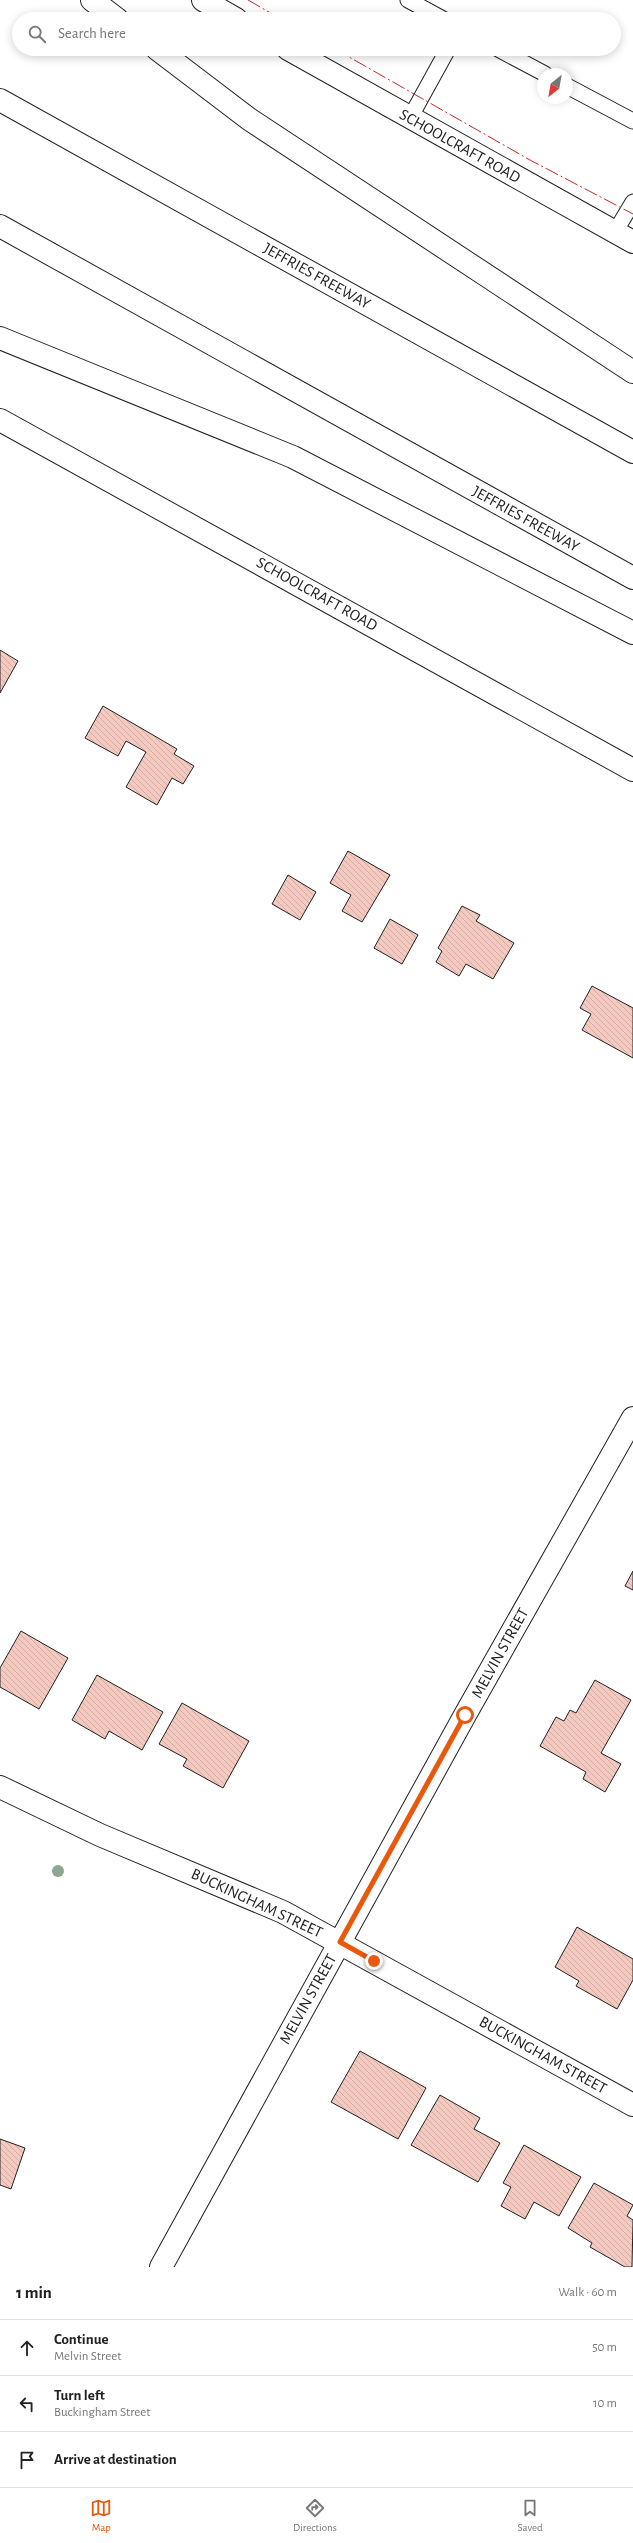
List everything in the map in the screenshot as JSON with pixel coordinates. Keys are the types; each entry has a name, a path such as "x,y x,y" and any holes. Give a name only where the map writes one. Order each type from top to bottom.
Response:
{"main road":[{"path":"92,0 108,12"},
{"path":"203,0 224,12"},
{"path":"166,56 249,119 633,372"},
{"name":"SCHOOLCRAFT ROAD","path":"300,56 624,237"},
{"name":"JEFFRIES FREEWAY","path":"0,100 633,452"},
{"name":"JEFFRIES FREEWAY","path":"0,226 633,578"},
{"path":"0,338 293,458 633,633"},
{"name":"SCHOOLCRAFT ROAD","path":"0,420 633,770"},
{"name":"MELVIN STREET","path":"161,2267 340,1942 633,1418"},
{"name":"BUCKINGHAM STREET","path":"0,1787 100,1835 283,1912 340,1942 633,2105"}],"lane":[{"path":"408,0 430,12"},
{"path":"410,118 444,56"},
{"path":"511,56 537,70"},
{"path":"573,89 633,121"},
{"path":"624,237 633,202"}],"building":[{"path":"0,650 18,661 0,693"},
{"path":"103,706 177,749 174,754 194,766 183,784 172,778 157,805 126,787 146,752 126,741 118,756 85,738"},
{"path":"348,851 390,875 362,922 342,911 351,895 330,883"},
{"path":"288,875 316,892 300,920 272,904"},
{"path":"462,906 480,915 476,921 514,943 493,979 466,964 459,976 436,962 442,951 438,948"},
{"path":"390,919 418,935 402,964 374,948"},
{"path":"592,986 633,1008 633,1058 582,1030 591,1014 580,1008"},
{"path":"633,1571 633,1590 625,1586"},
{"path":"21,1631 68,1658 39,1709 0,1687 0,1668"},
{"path":"97,1675 163,1712 142,1750 109,1731 105,1739 72,1720"},
{"path":"595,1680 631,1700 601,1753 621,1764 605,1792 583,1779 586,1772 540,1746 556,1717 564,1721 570,1710 576,1713"},
{"path":"182,1703 249,1741 223,1788 183,1766 187,1759 159,1744"},
{"path":"577,1927 633,1959 633,1980 617,2009 576,1986 579,1981 555,1967"},
{"path":"360,2051 426,2088 398,2139 331,2102"},
{"path":"440,2095 480,2118 474,2129 500,2143 478,2182 411,2145"},
{"path":"0,2139 25,2148 11,2189 0,2185"},
{"path":"524,2145 581,2177 559,2216 534,2202 525,2219 501,2206 511,2187 503,2183"},
{"path":"594,2183 633,2205 627,2216 633,2220 632,2267 625,2267 590,2247 592,2243 568,2228"}],"power":[{"path":"248,0 269,12"},
{"path":"347,56 530,160 633,214"}],"route":[{"path":"374,1961 340,1942 465,1715"}]}
